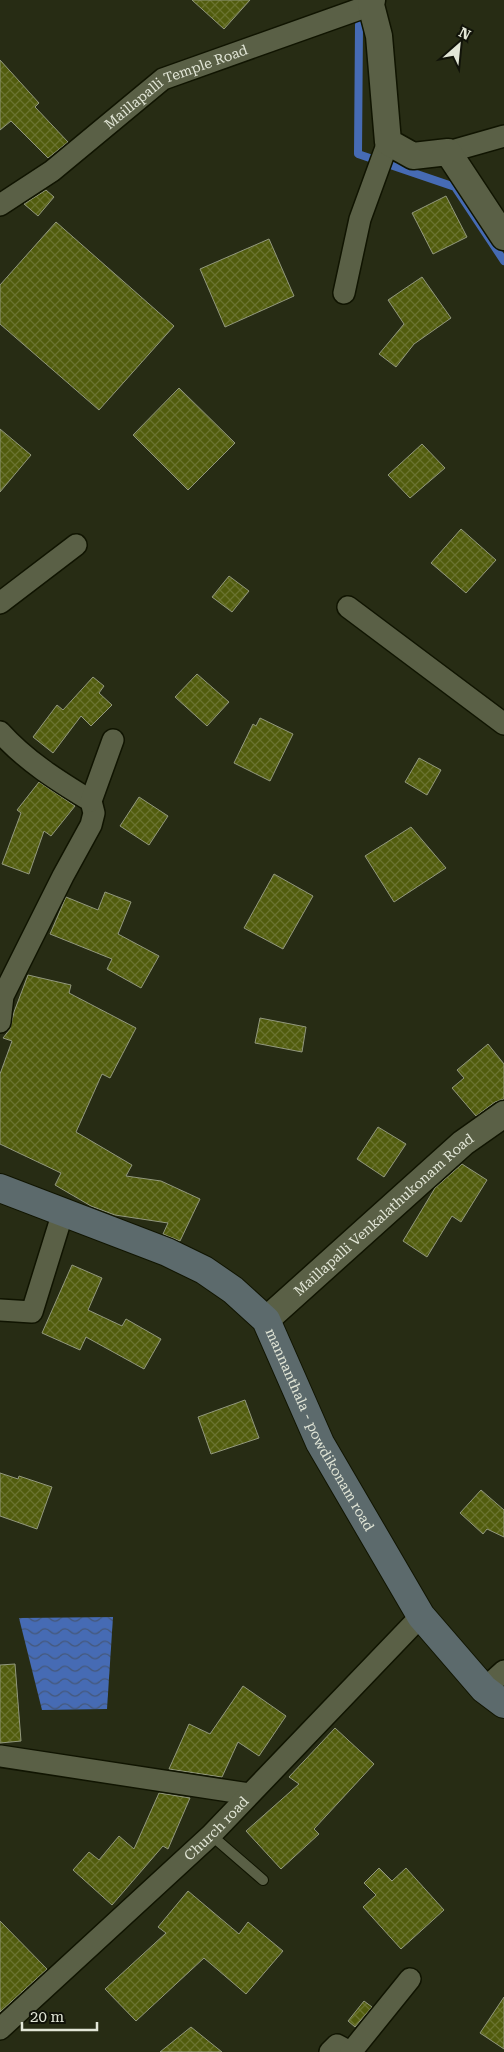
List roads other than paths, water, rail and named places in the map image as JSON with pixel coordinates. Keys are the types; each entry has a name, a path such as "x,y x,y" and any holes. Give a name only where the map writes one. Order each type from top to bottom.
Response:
{"main road":[{"name":"mannanthala - powdikonam road","path":"0,1188 167,1252 204,1270 233,1290 266,1320 320,1443 421,1616 494,1696"}],"street":[{"path":"344,293 360,220 388,142 379,36 372,2"},
{"name":"Maillapalli Temple Road","path":"0,205 52,171 163,79 372,2"},
{"path":"388,142 413,156 448,152 504,136"},
{"path":"448,152 504,237"},
{"path":"0,603 76,545"},
{"path":"348,608 504,724"},
{"path":"0,732 14,747 50,776 91,801"},
{"path":"0,1022 4,996 63,876 91,825 94,813 91,801 113,740"},
{"name":"Maillapalli Venkalathukonam Road","path":"266,1320 463,1142 502,1119"},
{"path":"0,1310 32,1312 63,1212"},
{"name":"Church road","path":"0,2029 211,1835 421,1616"},
{"path":"494,1696 504,1671"},
{"path":"0,1756 249,1794"},
{"path":"330,2052 337,2045 350,2052 410,1979"}],"lane":[{"path":"211,1835 263,1880"}],"water":[{"path":"113,1617 107,1709 42,1710 19,1618"}],"waterway":[{"path":"359,25 358,154 455,187 504,261"}]}
